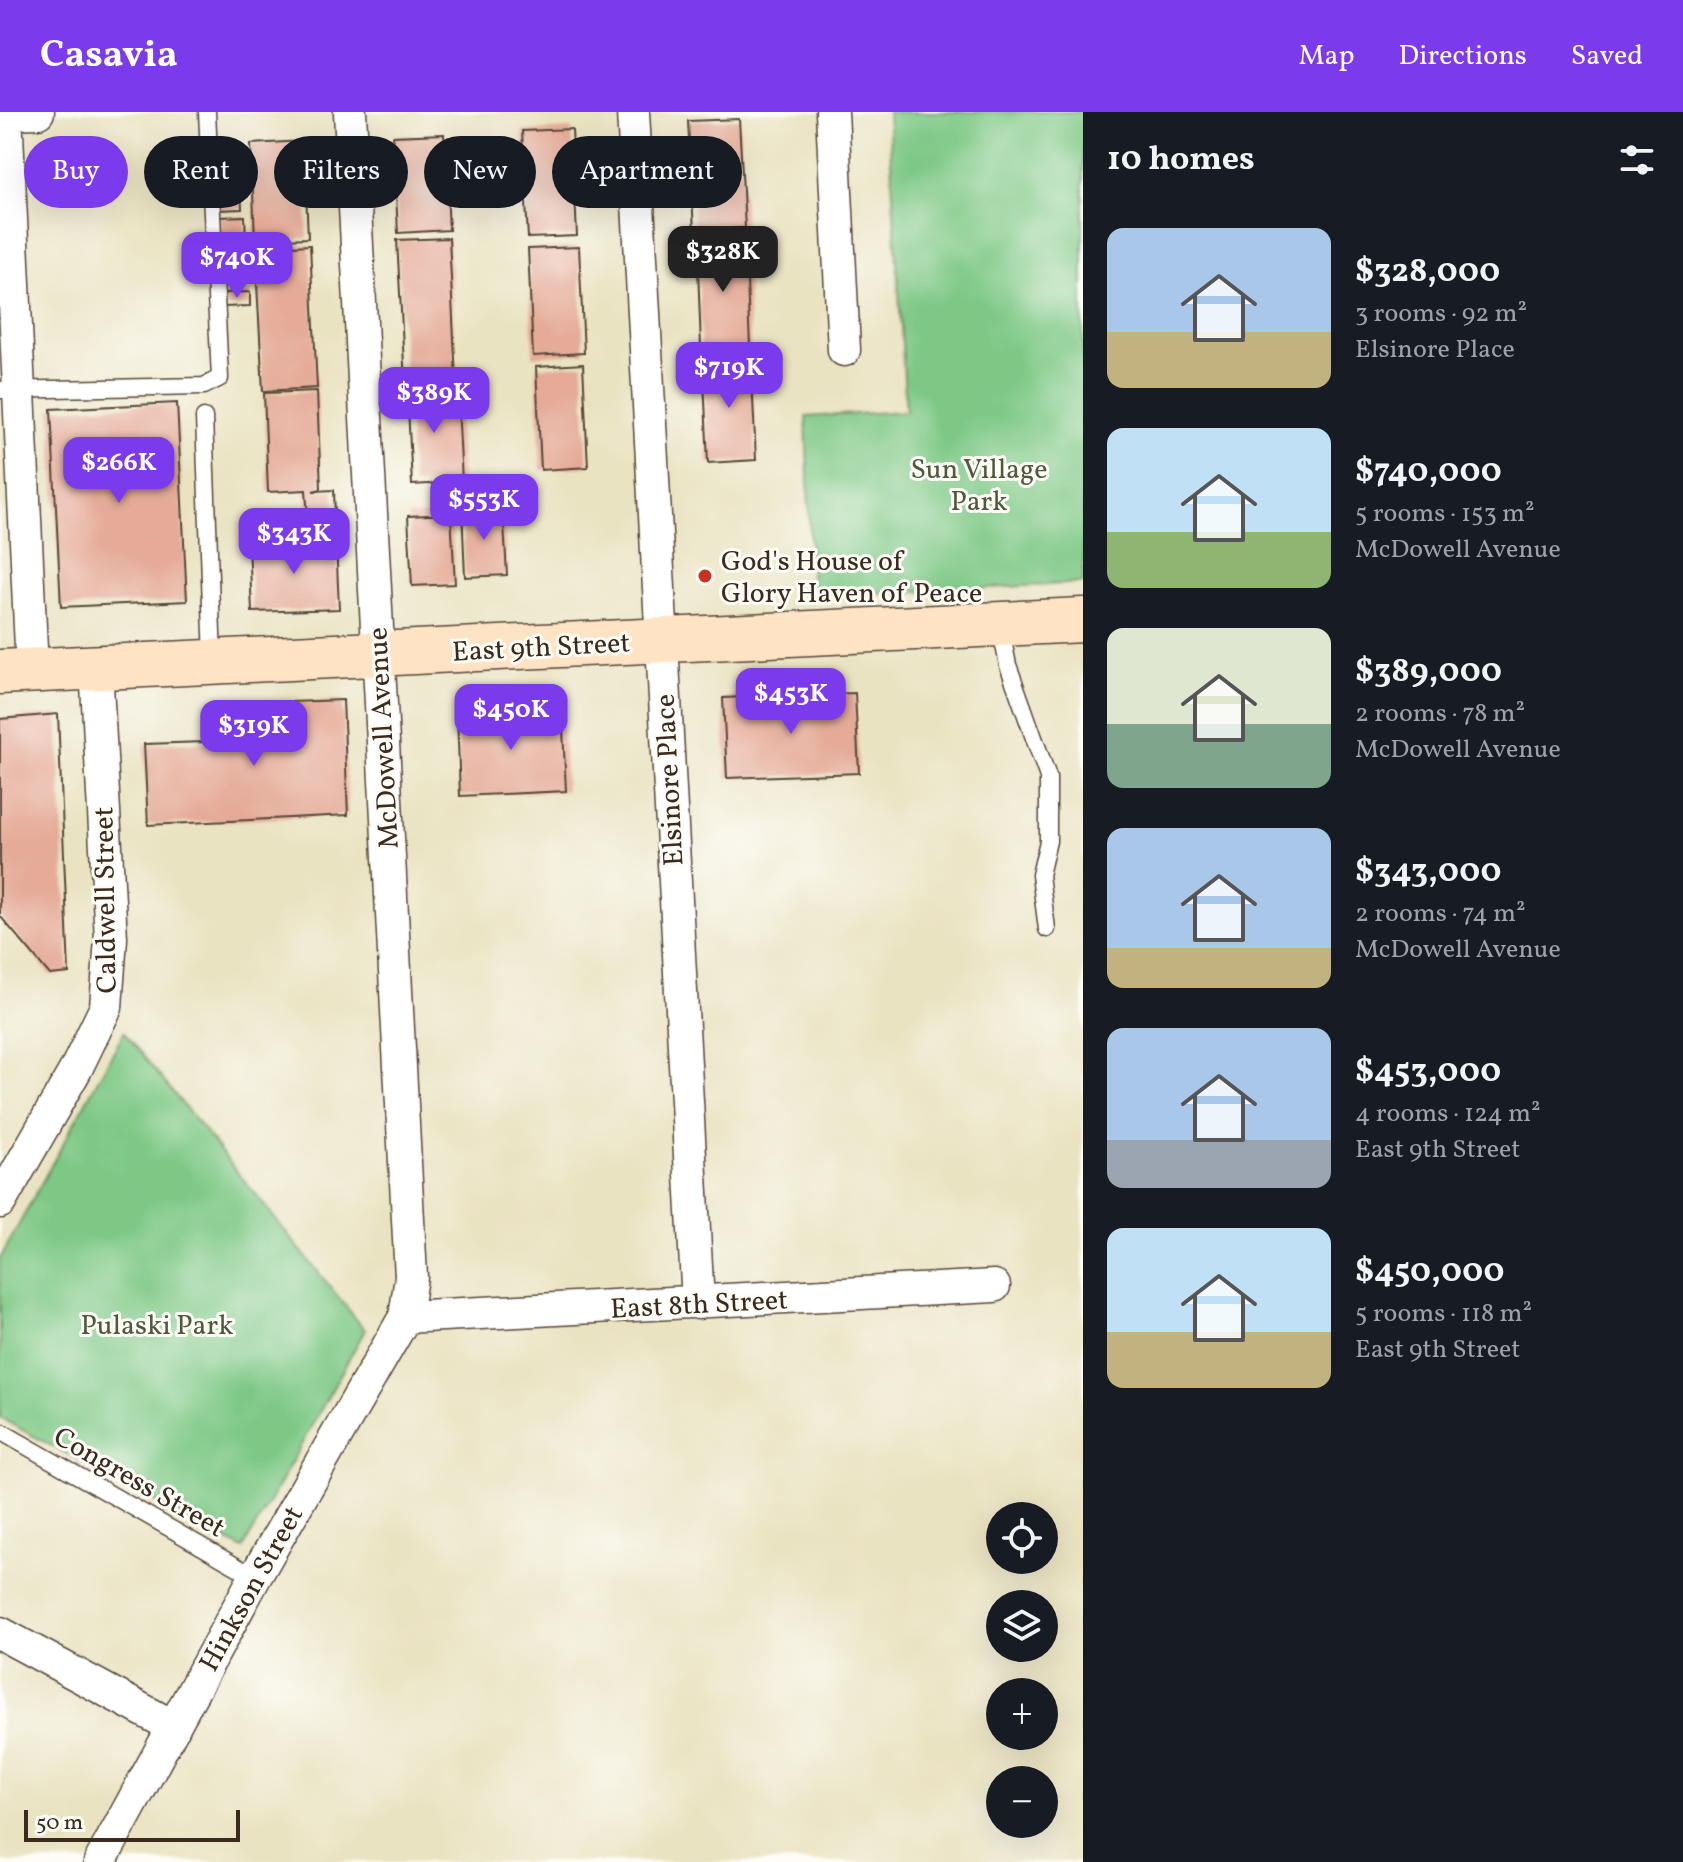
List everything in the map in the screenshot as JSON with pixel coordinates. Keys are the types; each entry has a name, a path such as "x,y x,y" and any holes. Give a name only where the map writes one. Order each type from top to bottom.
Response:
{"street":[{"path":"16,671 6,113 38,112"},
{"name":"McDowell Avenue","path":"350,112 411,1277 405,1317"},
{"name":"Elsinore Place","path":"633,112 698,1303"},
{"path":"832,112 844,350"},
{"name":"East 9th Street","path":"16,671 1083,620"},
{"name":"Caldwell Street","path":"0,1202 76,1069 106,1007 111,938 96,667"},
{"name":"East 8th Street","path":"405,1317 994,1286"},
{"name":"Hinkson Street","path":"100,1862 255,1577 405,1317"},
{"path":"0,1633 174,1727"}],"lane":[{"path":"10,391 204,386 220,378 207,112"},
{"path":"204,417 213,662"},
{"path":"999,624 1008,665 1048,777 1048,841 1040,875 1047,929"},
{"name":"Congress Street","path":"0,1431 255,1577"}],"green space":[{"name":"Sun Village Park","path":"888,112 1083,112 1083,583 812,597 806,417 906,411"},
{"name":"Pulaski Park","path":"124,1032 365,1330 243,1549 0,1418 0,1259"}],"building":[{"path":"739,119 740,136 689,136 688,121"},
{"path":"572,129 572,136 552,136 552,208 576,208 577,236 528,238 526,208 536,208 536,136 522,136 522,131"},
{"path":"444,134 424,136 424,208 448,208 449,230 398,233 397,208 408,208 408,136 393,136"},
{"path":"274,143 274,208 307,208 308,238 255,240 258,144"},
{"path":"742,174 745,228 694,231 693,208 742,208"},
{"path":"245,216 246,240 220,241 219,217"},
{"path":"449,238 456,379 405,382 397,240"},
{"path":"745,239 750,346 701,348 697,241"},
{"path":"310,245 317,388 263,391 255,248"},
{"path":"579,247 584,353 533,356 528,249"},
{"path":"250,292 250,306 224,307 224,293"},
{"path":"751,357 756,460 708,463 703,359"},
{"path":"583,364 588,467 541,470 536,367"},
{"path":"457,386 462,482 412,485 407,388"},
{"path":"317,391 321,489 313,491 334,490 335,516 308,518 306,490 268,492 264,393"},
{"path":"177,403 187,601 61,607 51,409"},
{"path":"503,506 507,575 465,577 462,508"},
{"path":"451,514 455,584 412,586 408,516"},
{"path":"336,540 339,609 252,612 249,543"},
{"path":"855,693 859,773 727,778 723,698"},
{"path":"343,700 348,815 148,825 144,744 237,741 235,704"},
{"path":"562,708 566,791 460,796 457,713"},
{"path":"58,714 69,973 50,975 0,916 0,719"}],"place":[{"name":"God's House of Glory Haven of Peace","path":"705,576"}]}
